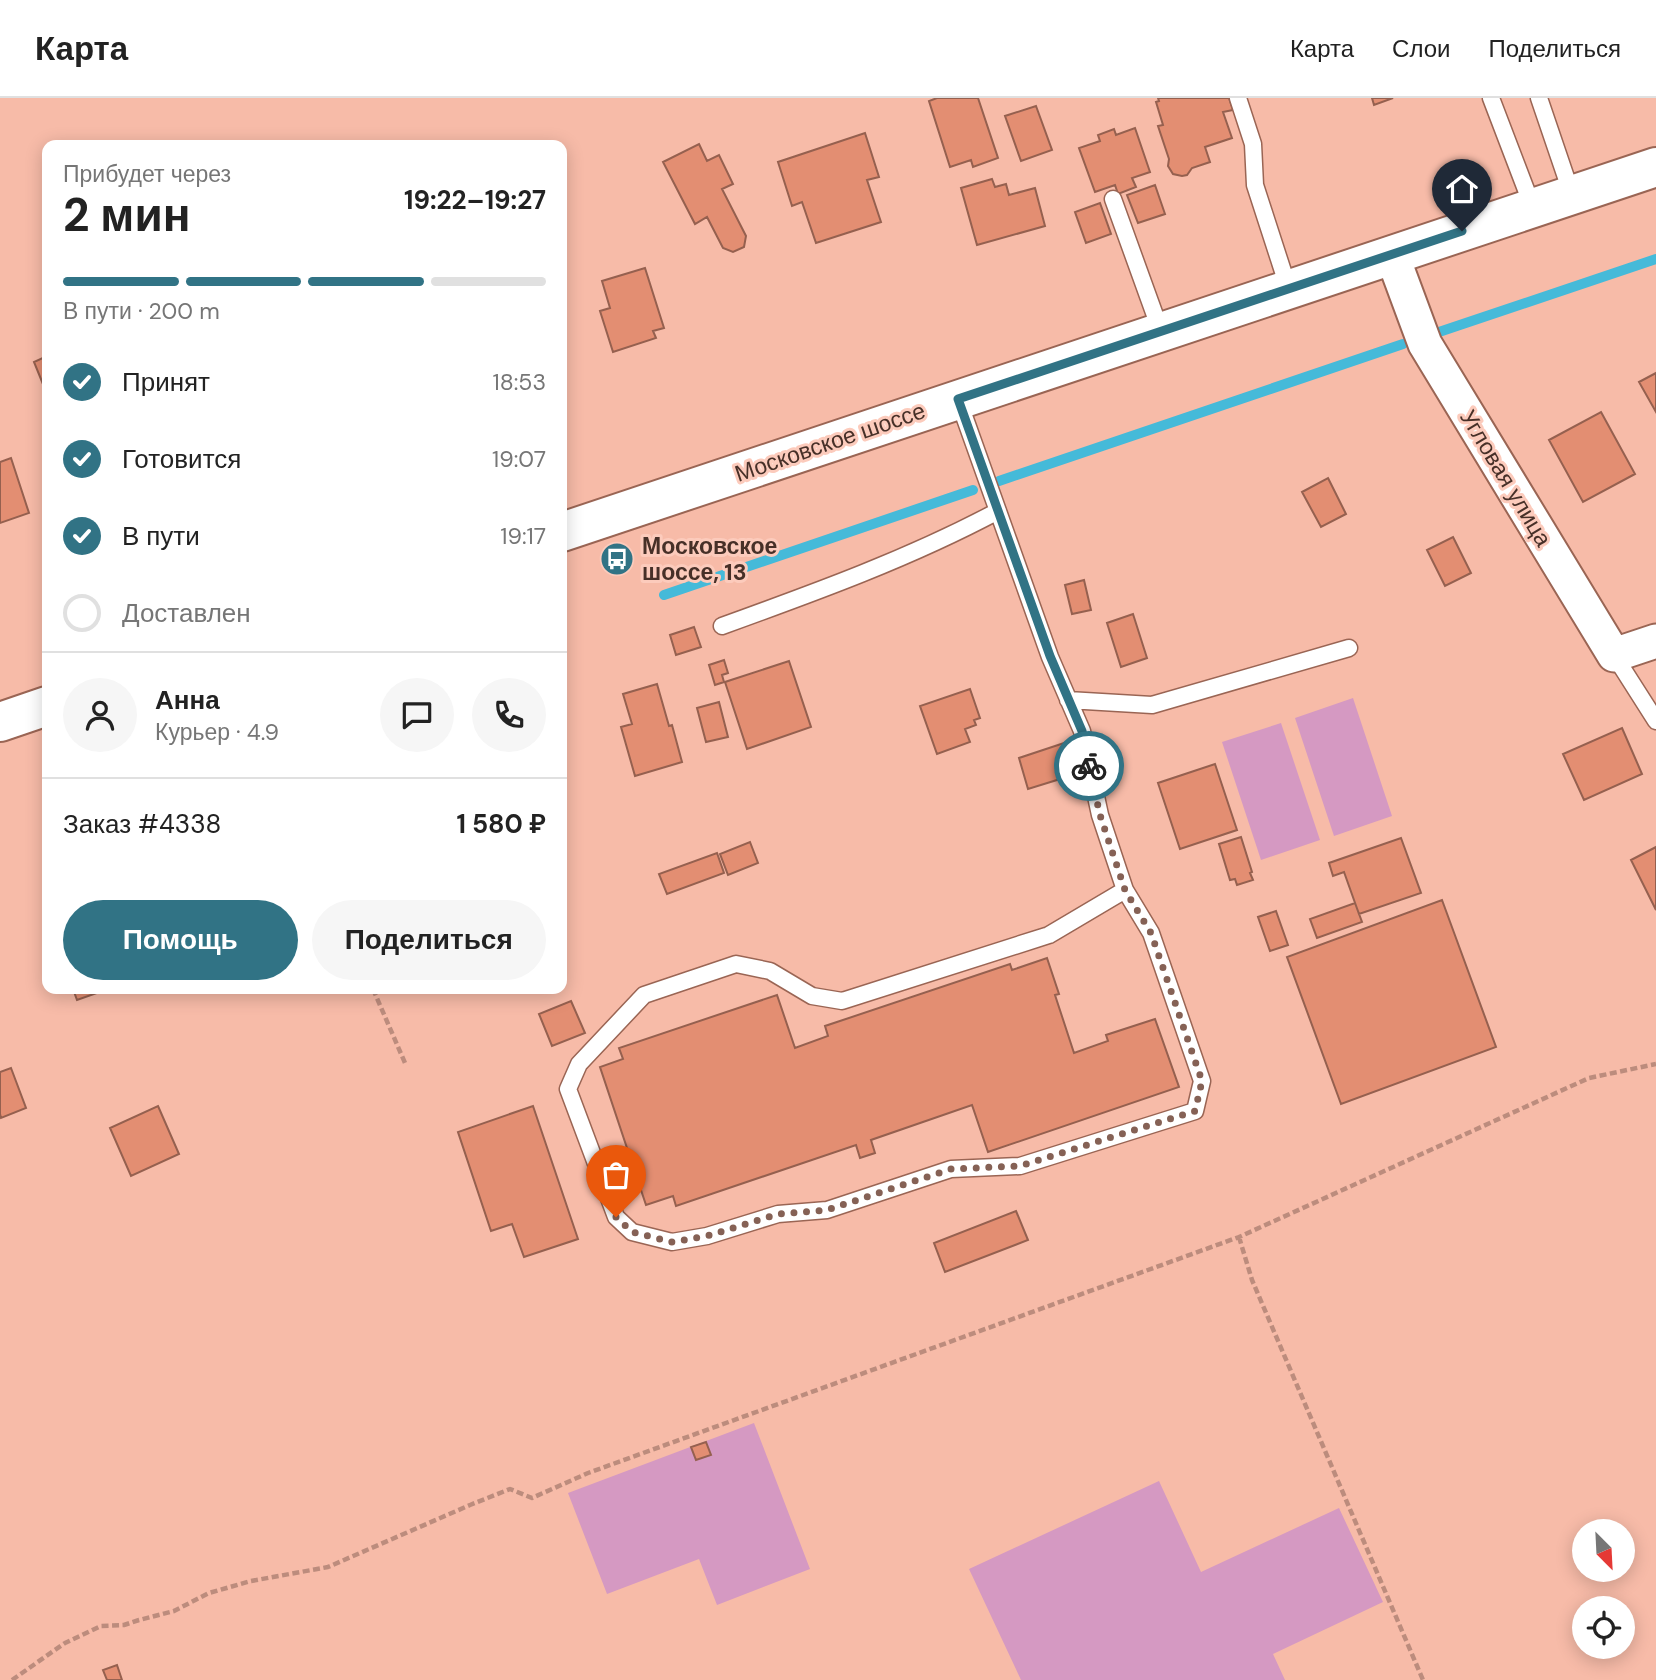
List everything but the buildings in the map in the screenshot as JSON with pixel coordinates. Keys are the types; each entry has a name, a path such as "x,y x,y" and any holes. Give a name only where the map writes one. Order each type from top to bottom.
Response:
{"main road":[{"name":"Московское шоссе","path":"567,530 1656,167"},
{"path":"0,722 42,708"}],"street":[{"name":"Угловая улица","path":"1392,255 1425,344 1614,655"},
{"path":"1614,655 1656,641"}],"lane":[{"path":"1238,98 1253,144 1255,185 1289,289"},
{"path":"1491,98 1533,208"},
{"path":"1539,98 1572,195"},
{"path":"1113,199 1160,332"},
{"path":"958,399 1050,656 1082,731 1100,815 1125,890 1151,933 1202,1081 1195,1111 1020,1166 951,1169 827,1210 778,1214 707,1236 672,1242 632,1232 616,1217 568,1089 579,1064 644,995 736,964 770,971 812,996 842,1001 1049,935 1125,890"},
{"path":"722,626 817,592 952,536 998,511"},
{"path":"1069,699 1152,705 1349,648"},
{"path":"1614,655 1656,721"}],"path":[{"path":"375,994 405,1063"},
{"path":"12,1680 65,1643 101,1626 124,1625 174,1611 209,1593 251,1581 328,1567 510,1489 532,1498 588,1473 1239,1237 1589,1077 1656,1063"},
{"path":"1239,1237 1252,1280 1423,1680"}],"shaded area":[{"path":"1353,698 1392,816 1334,836 1295,718"},
{"path":"1281,723 1320,840 1261,860 1222,742"},
{"path":"754,1423 810,1569 717,1605 699,1559 607,1594 568,1493"},
{"path":"1159,1481 1201,1572 1339,1508 1383,1602 1273,1654 1285,1680 1021,1680 969,1569"}],"waterway":[{"path":"1439,332 1656,259"},
{"path":"999,481 1403,344"},
{"path":"664,595 973,490"}],"way so far":[{"path":"616,1217 632,1232 672,1242 707,1236 778,1214 827,1210 951,1169 1020,1166 1195,1111 1202,1081 1151,933 1125,890 1100,815 1089,766"}],"place":[{"name":"Московское шоссе, 13","path":"617,559"}],"route":[{"path":"1089,766 1082,731 1050,656 958,399 1462,231"}]}
